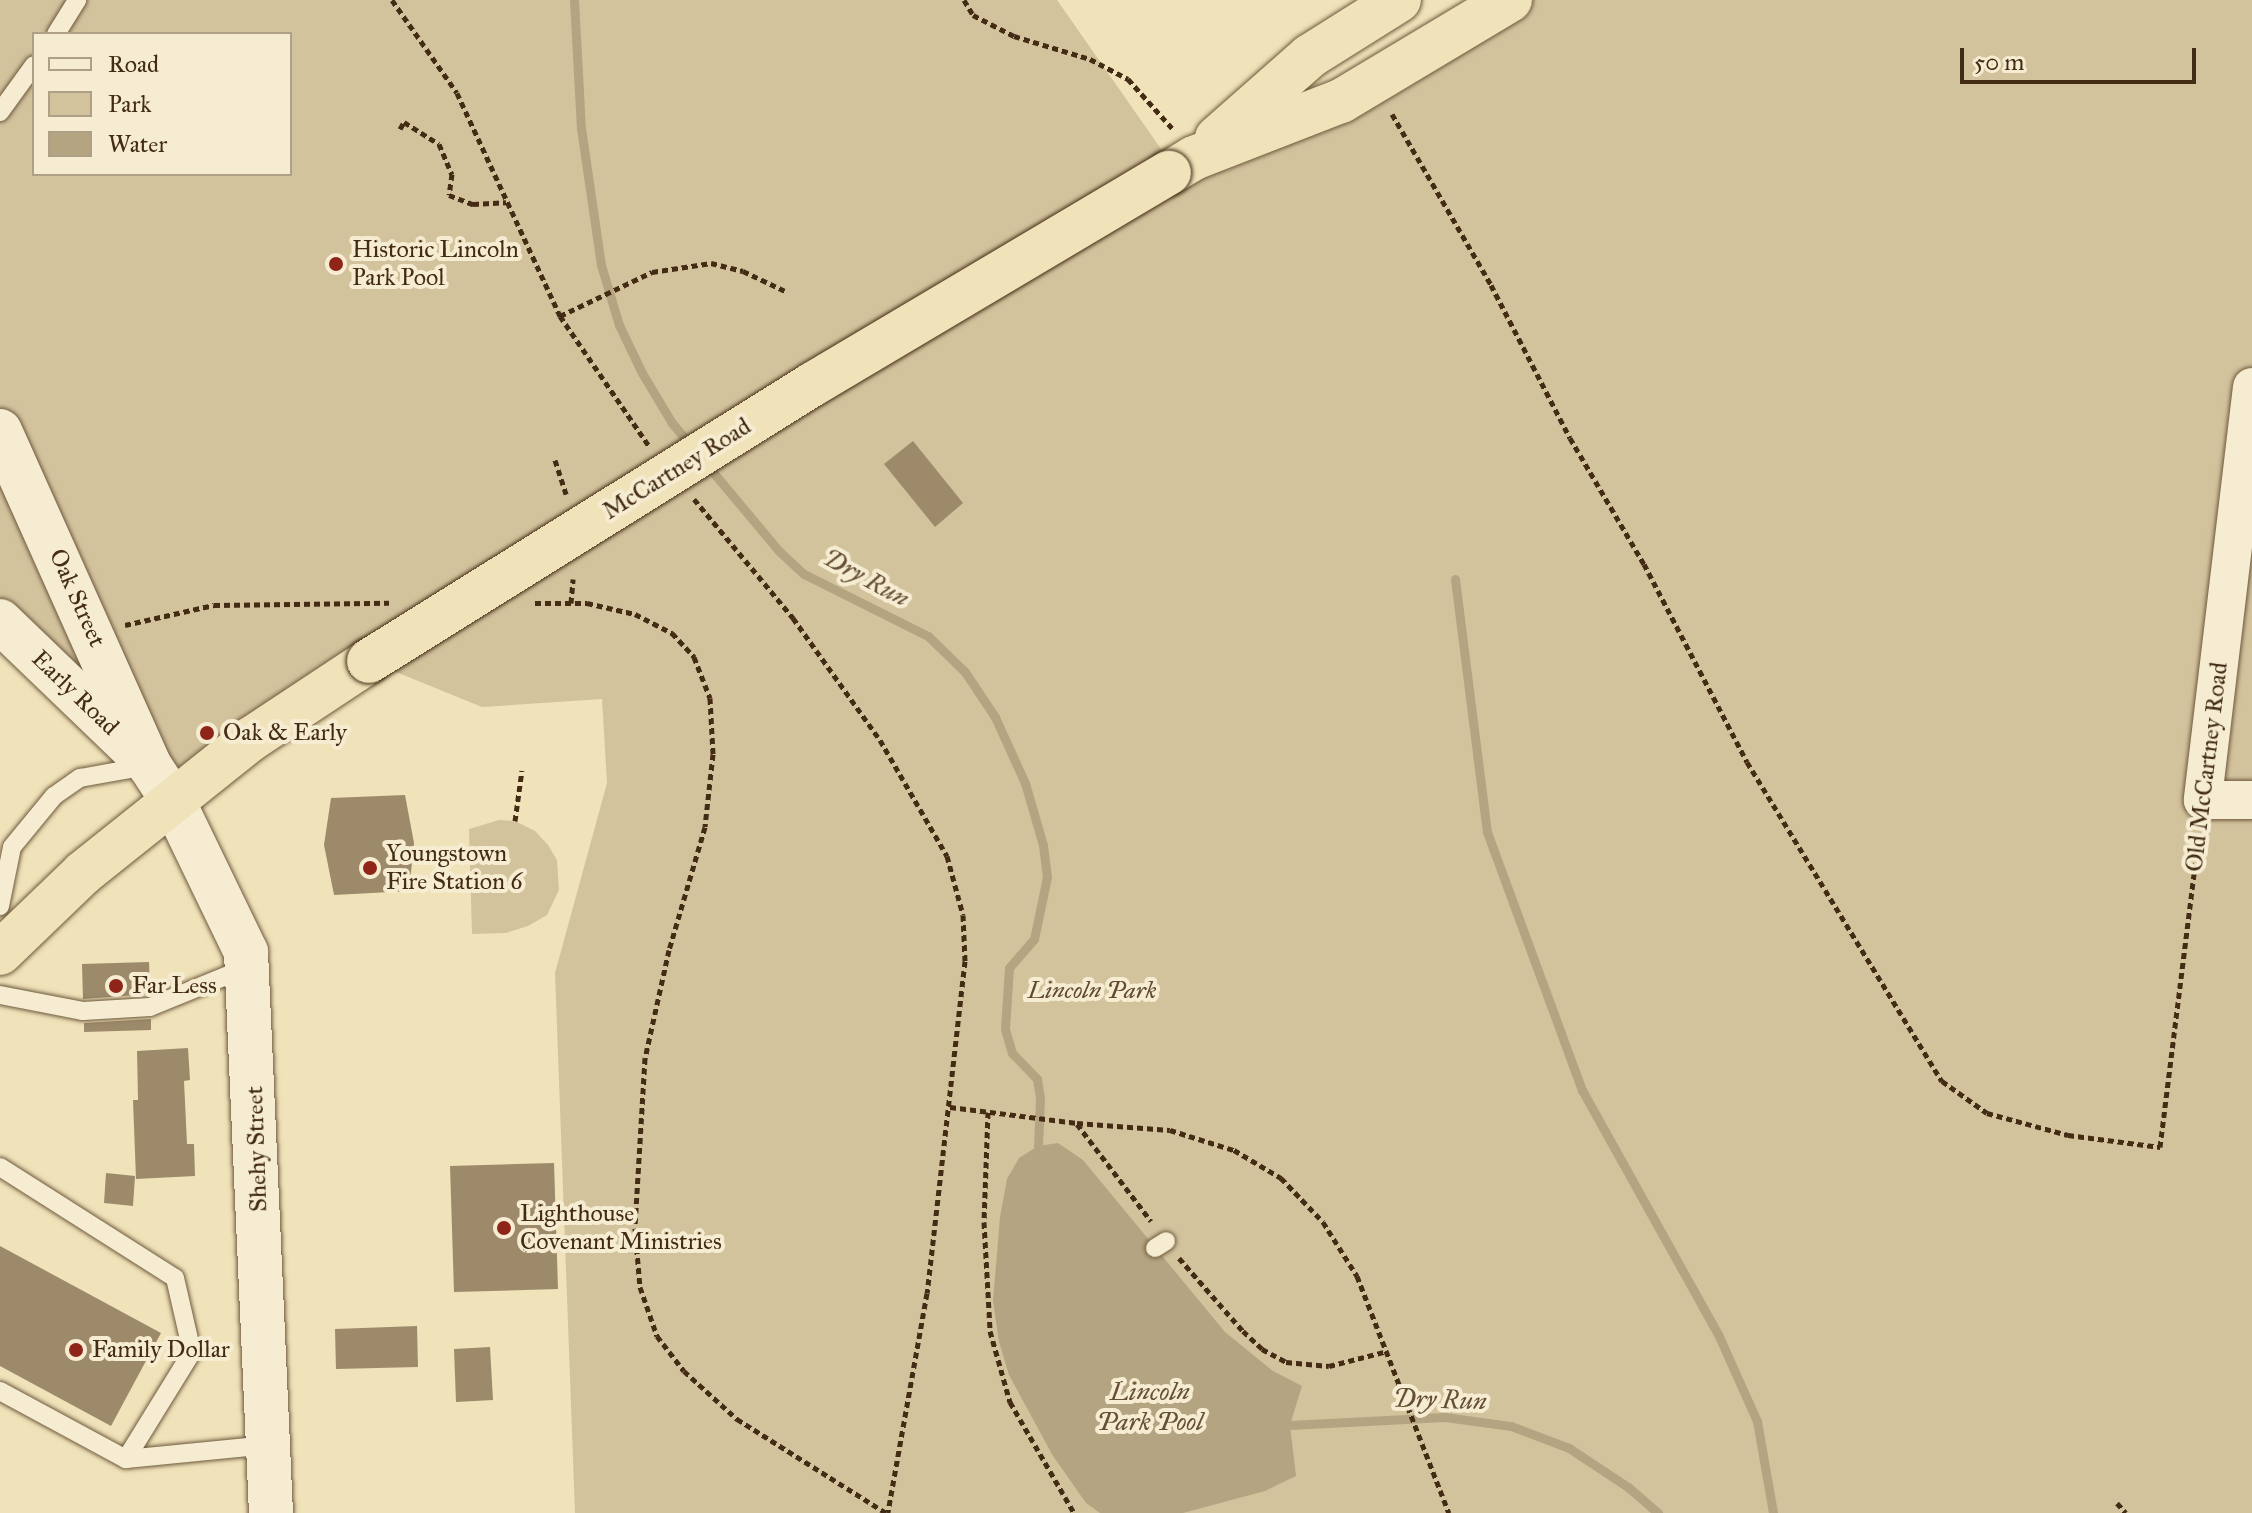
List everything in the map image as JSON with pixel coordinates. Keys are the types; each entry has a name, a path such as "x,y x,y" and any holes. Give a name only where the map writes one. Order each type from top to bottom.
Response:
{"highway":[{"name":"McCartney Road","path":"1182,165 1310,56 1399,0"},
{"name":"McCartney Road","path":"162,783 251,739 369,661 813,384 1182,165 1341,101 1510,0"},
{"path":"0,952 83,873 162,783"}],"street":[{"name":"Old McCartney Road","path":"2203,800 2252,387"},
{"name":"Oak Street","path":"0,431 162,783"},
{"name":"Early Road","path":"0,621 162,783"},
{"name":"Shehy Street","path":"162,783 246,952 271,1513"},
{"path":"2203,800 2252,800"}],"lane":[{"path":"57,32 77,0"},
{"path":"0,112 32,68"},
{"path":"0,906 2,882 12,847 54,796 80,778 162,783"},
{"path":"0,940 0,952"},
{"path":"0,995 83,1011 150,1007 248,967"},
{"path":"0,1167 175,1278 192,1352 126,1459"},
{"path":"0,1391 126,1459 268,1445"}],"path":[{"path":"392,0 457,93 560,316 654,452"},
{"path":"964,0 973,15 1014,36 1090,59 1128,79 1160,112 1182,165"},
{"name":"Old McCartney Road","path":"1373,81 1491,285 1570,438 1644,564 1747,762 1942,1081 1987,1113 2068,1135 2160,1147 2203,800"},
{"path":"400,129 404,122 439,144 452,174 449,195 473,204 506,202"},
{"path":"560,316 635,278 668,268 711,263 743,271 787,292"},
{"path":"555,460 568,499"},
{"path":"526,603 571,603 635,614 672,633 694,657 710,698 713,754 705,827 669,950 645,1058 635,1228 640,1287 657,1336 684,1371 737,1419 887,1513 927,1293 965,961 963,915 947,856 880,740 793,618 684,487"},
{"path":"571,603 574,575"},
{"path":"93,635 154,616 214,605 393,603"},
{"path":"515,821 522,770"},
{"path":"950,1107 1077,1123 1170,1130 1234,1150 1281,1178 1323,1222 1357,1276 1388,1364 1449,1513"},
{"path":"988,1112 984,1222 990,1331 1010,1402 1074,1513"},
{"path":"1077,1123 1160,1245 1262,1349 1286,1362 1329,1366 1384,1352"},
{"path":"2117,1503 2126,1513"}],"green space":[{"name":"Lincoln Park","path":"0,0 1057,0 1175,169 1510,0 2252,0 2252,1513 575,1513 555,973 607,783 602,699 482,707 369,661 173,801 0,621"},
{"path":"499,820 515,821 535,831 548,845 557,860 559,890 547,915 528,926 506,933 472,934 469,829"}],"water":[{"name":"Lincoln Park Pool","path":"1058,1143 1083,1160 1225,1332 1273,1371 1302,1386 1290,1425 1296,1476 1265,1491 1183,1513 1100,1513 1086,1503 1053,1456 1009,1375 999,1342 993,1301 1000,1217 1007,1179 1019,1158 1038,1146"}],"building":[{"path":"913,441 963,503 935,527 884,464"},
{"name":"Youngstown Fire Station 6","path":"405,795 414,843 409,891 334,895 324,845 331,798"},
{"path":"149,962 150,994 83,999 82,964"},
{"path":"151,1019 151,1030 84,1032 84,1023"},
{"path":"188,1048 190,1080 184,1081 187,1144 194,1144 195,1176 136,1179 133,1100 138,1100 137,1051"},
{"name":"Lighthouse Covenant Ministries","path":"554,1163 558,1289 454,1292 450,1166"},
{"path":"106,1173 135,1176 133,1206 104,1203"},
{"name":"Family Dollar","path":"0,1246 161,1333 111,1426 0,1366"},
{"path":"417,1326 418,1367 336,1369 335,1329"},
{"path":"490,1347 493,1400 456,1402 454,1349"}],"waterway":[{"name":"Dry Run","path":"574,0 581,128 601,265 619,325 642,373 672,423 692,447"},
{"name":"Dry Run","path":"707,465 779,551 804,574 928,636 965,672 995,717 1025,783 1043,845 1047,877 1034,939 1009,968 1005,1029 1012,1053 1037,1079 1040,1099 1038,1146"},
{"path":"1455,579 1487,832 1582,1090 1718,1334 1757,1421 1773,1513"},
{"name":"Dry Run","path":"1290,1425 1445,1417 1511,1426 1569,1448 1628,1487 1658,1513"}],"place":[{"name":"Historic Lincoln Park Pool","path":"336,264"},
{"name":"Oak & Early","path":"207,733"},
{"name":"Youngstown Fire Station 6","path":"370,868"},
{"name":"Far Less","path":"116,986"},
{"name":"Lighthouse Covenant Ministries","path":"504,1228"},
{"name":"Family Dollar","path":"76,1350"}]}
